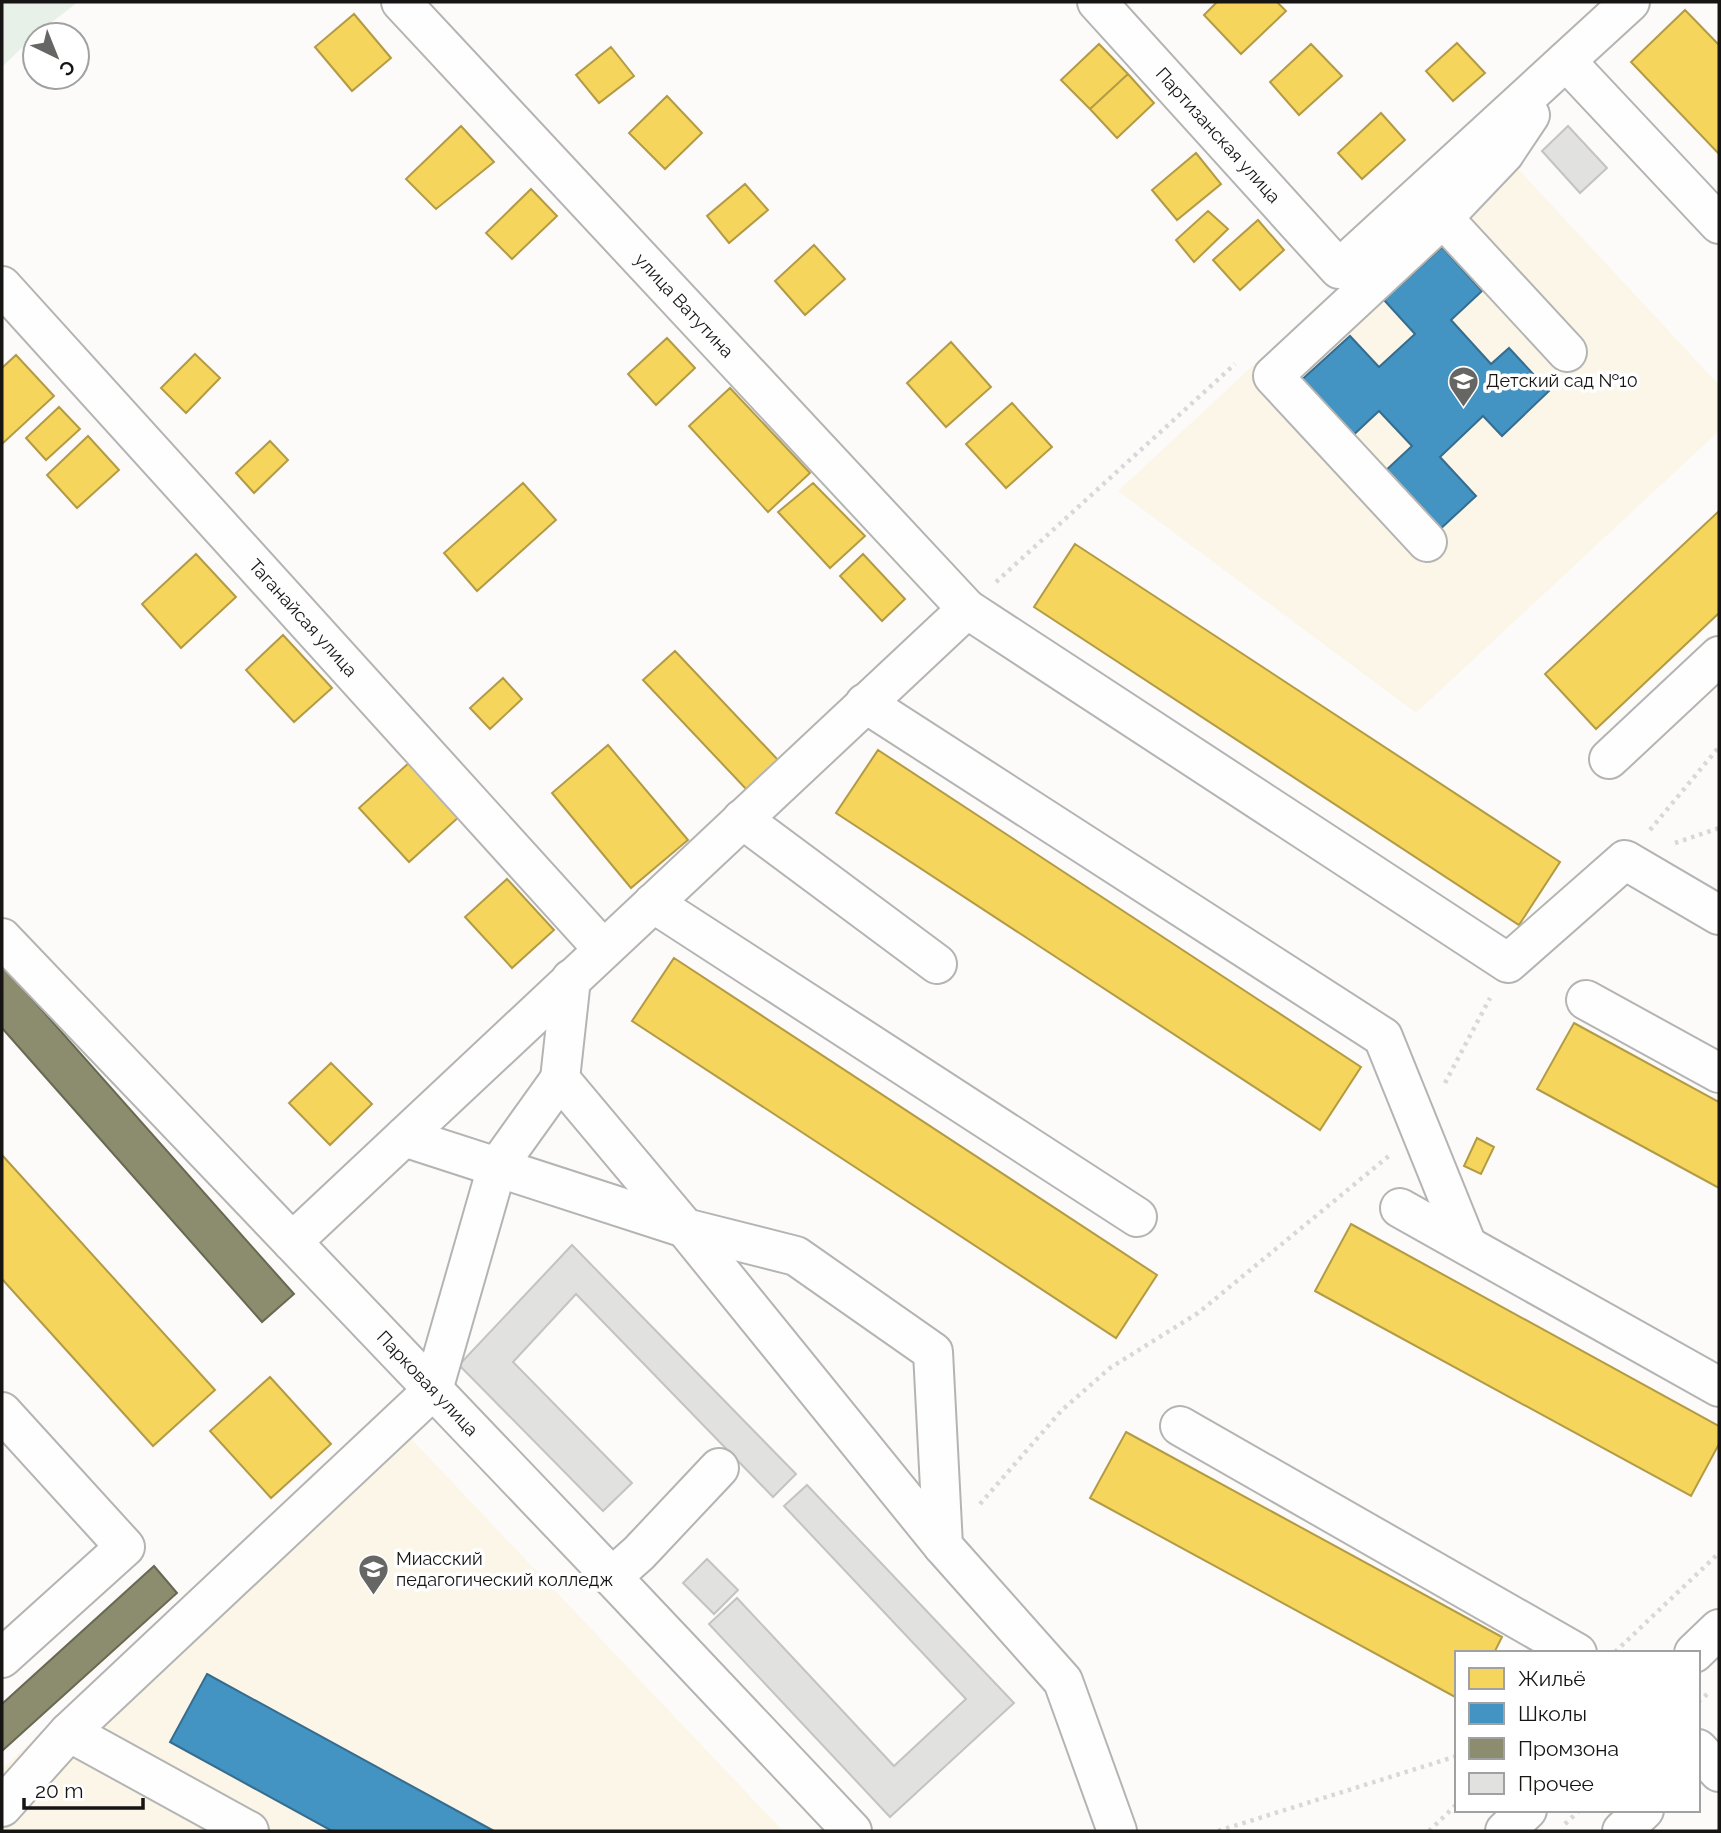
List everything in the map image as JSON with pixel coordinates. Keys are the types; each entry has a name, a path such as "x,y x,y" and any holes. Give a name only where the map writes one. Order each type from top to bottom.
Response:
{"street":[{"name":"улица Ватутина","path":"401,2 967,609 1508,963"},
{"name":"Партизанская улица","path":"1097,2 1339,269 1566,61"},
{"path":"1427,542 1273,376 1443,219 1504,154 1566,61 1630,2"},
{"path":"1566,61 1719,224"},
{"path":"1443,219 1567,352"},
{"name":"Таганайсая улица","path":"2,286 603,949"},
{"path":"292,1242 967,609"},
{"path":"1609,759 1719,656"},
{"path":"865,703 1383,1037 1467,1245"},
{"path":"742,819 936,964"},
{"path":"1508,963 1625,860 1719,915"},
{"path":"653,903 1137,1217"},
{"name":"Парковая улица","path":"2,938 852,1831"},
{"path":"2,1807 69,1732 433,1390 497,1167 560,1079 571,979"},
{"path":"1586,1000 1719,1073"},
{"path":"560,1079 685,1228 943,1546 1063,1681 1117,1831"},
{"path":"404,1137 685,1228 796,1256 933,1352 943,1546"},
{"path":"1400,1208 1719,1387"},
{"path":"2,1412 125,1547 2,1658"},
{"path":"1180,1426 1574,1651"},
{"path":"612,1577 639,1553 719,1468"},
{"path":"1695,1651 1719,1629"},
{"path":"69,1732 249,1831"},
{"path":"1505,1831 1525,1812"},
{"path":"1622,1831 1642,1812"}],"path":[{"path":"967,609 1236,363"},
{"path":"1625,860 1719,747"},
{"path":"943,1546 1062,1410 1110,1368 1198,1313 1420,1130 1508,963"},
{"path":"1617,1651 1719,1553"},
{"path":"1217,1831 1455,1757"},
{"path":"1429,1831 1455,1806"},
{"path":"1557,1831 1578,1812"}],"shaded area":[{"path":"2,2 78,2 53,21 21,21 21,49 2,67"},
{"name":"Детский сад №10","path":"1493,142 1719,385 1719,431 1416,713 1118,491"},
{"name":"Миасский педагогический колледж","path":"383,1409 783,1831 2,1831 2,1769"}],"building: Жильё":[{"path":"1217,2 1277,2 1286,11 1241,54 1204,15"},
{"path":"1685,10 1719,45 1719,154 1631,62"},
{"path":"354,14 391,58 352,91 315,47"},
{"path":"1457,43 1485,73 1453,101 1426,71"},
{"path":"1099,44 1128,74 1090,109 1061,80"},
{"path":"1311,44 1342,76 1299,115 1270,82"},
{"path":"611,47 634,76 599,103 576,75"},
{"path":"1128,74 1154,103 1117,138 1090,109"},
{"path":"667,96 702,133 665,169 629,133"},
{"path":"1381,113 1405,140 1362,179 1338,153"},
{"path":"461,126 494,162 436,209 406,179"},
{"path":"1196,153 1221,184 1177,220 1152,190"},
{"path":"745,184 768,210 729,243 707,216"},
{"path":"531,189 557,216 512,259 486,233"},
{"path":"1208,211 1228,229 1194,262 1176,240"},
{"path":"1258,220 1284,250 1240,290 1213,260"},
{"path":"814,245 845,279 805,315 775,281"},
{"path":"667,338 695,368 656,405 628,374"},
{"path":"951,342 991,387 946,427 907,383"},
{"path":"195,354 220,378 186,413 161,388"},
{"path":"16,355 54,396 2,444 2,368"},
{"path":"730,388 810,473 768,512 689,426"},
{"path":"1012,403 1052,447 1006,488 966,444"},
{"path":"59,407 80,429 46,460 26,438"},
{"path":"88,436 119,470 77,508 47,475"},
{"path":"270,441 288,460 254,493 236,473"},
{"path":"523,483 556,520 477,591 444,553"},
{"path":"813,483 865,536 830,568 778,512"},
{"path":"1719,511 1719,613 1596,729 1545,674"},
{"path":"1075,544 1560,862 1519,925 1034,607"},
{"path":"196,554 236,597 181,648 142,604"},
{"path":"863,554 905,599 882,621 840,576"},
{"path":"283,635 332,688 294,722 246,670"},
{"path":"675,651 778,760 747,790 643,680"},
{"path":"503,678 522,699 490,729 470,708"},
{"path":"608,745 688,840 631,888 552,793"},
{"path":"878,750 1361,1067 1320,1130 836,813"},
{"path":"411,761 461,815 409,862 359,808"},
{"path":"507,879 554,930 512,968 465,917"},
{"path":"674,958 1157,1275 1116,1338 632,1021"},
{"path":"1574,1023 1719,1102 1719,1188 1537,1089"},
{"path":"331,1063 372,1104 330,1145 289,1103"},
{"path":"1477,1138 1494,1147 1481,1174 1464,1166"},
{"path":"2,1155 215,1390 153,1446 2,1279"},
{"path":"1351,1224 1719,1426 1719,1444 1691,1496 1315,1291"},
{"path":"270,1377 331,1444 271,1498 210,1431"},
{"path":"1126,1432 1502,1637 1495,1651 1455,1651 1455,1697 1090,1498"}],"building: Школы":[{"path":"1442,247 1482,291 1451,320 1491,364 1509,348 1549,391 1502,436 1483,416 1440,457 1476,496 1438,531 1383,473 1412,446 1379,411 1348,440 1297,384 1350,336 1379,367 1415,334 1384,300"},
{"path":"207,1674 494,1831 332,1831 170,1742"}],"building: Промзона":[{"path":"2,965 294,1294 262,1322 2,1028"},
{"path":"154,1566 177,1593 2,1751 2,1704"}],"building: Прочее":[{"path":"1568,126 1607,168 1580,193 1542,151"},
{"path":"572,1245 796,1474 773,1497 576,1294 513,1362 632,1483 603,1511 459,1365"},
{"path":"807,1485 1014,1703 890,1817 709,1624 737,1598 894,1766 966,1699 784,1506"},
{"path":"707,1559 738,1590 714,1614 683,1583"}],"place":[{"name":"Детский сад №10","path":"1463,408"},
{"name":"Миасский педагогический колледж","path":"373,1596"}]}
